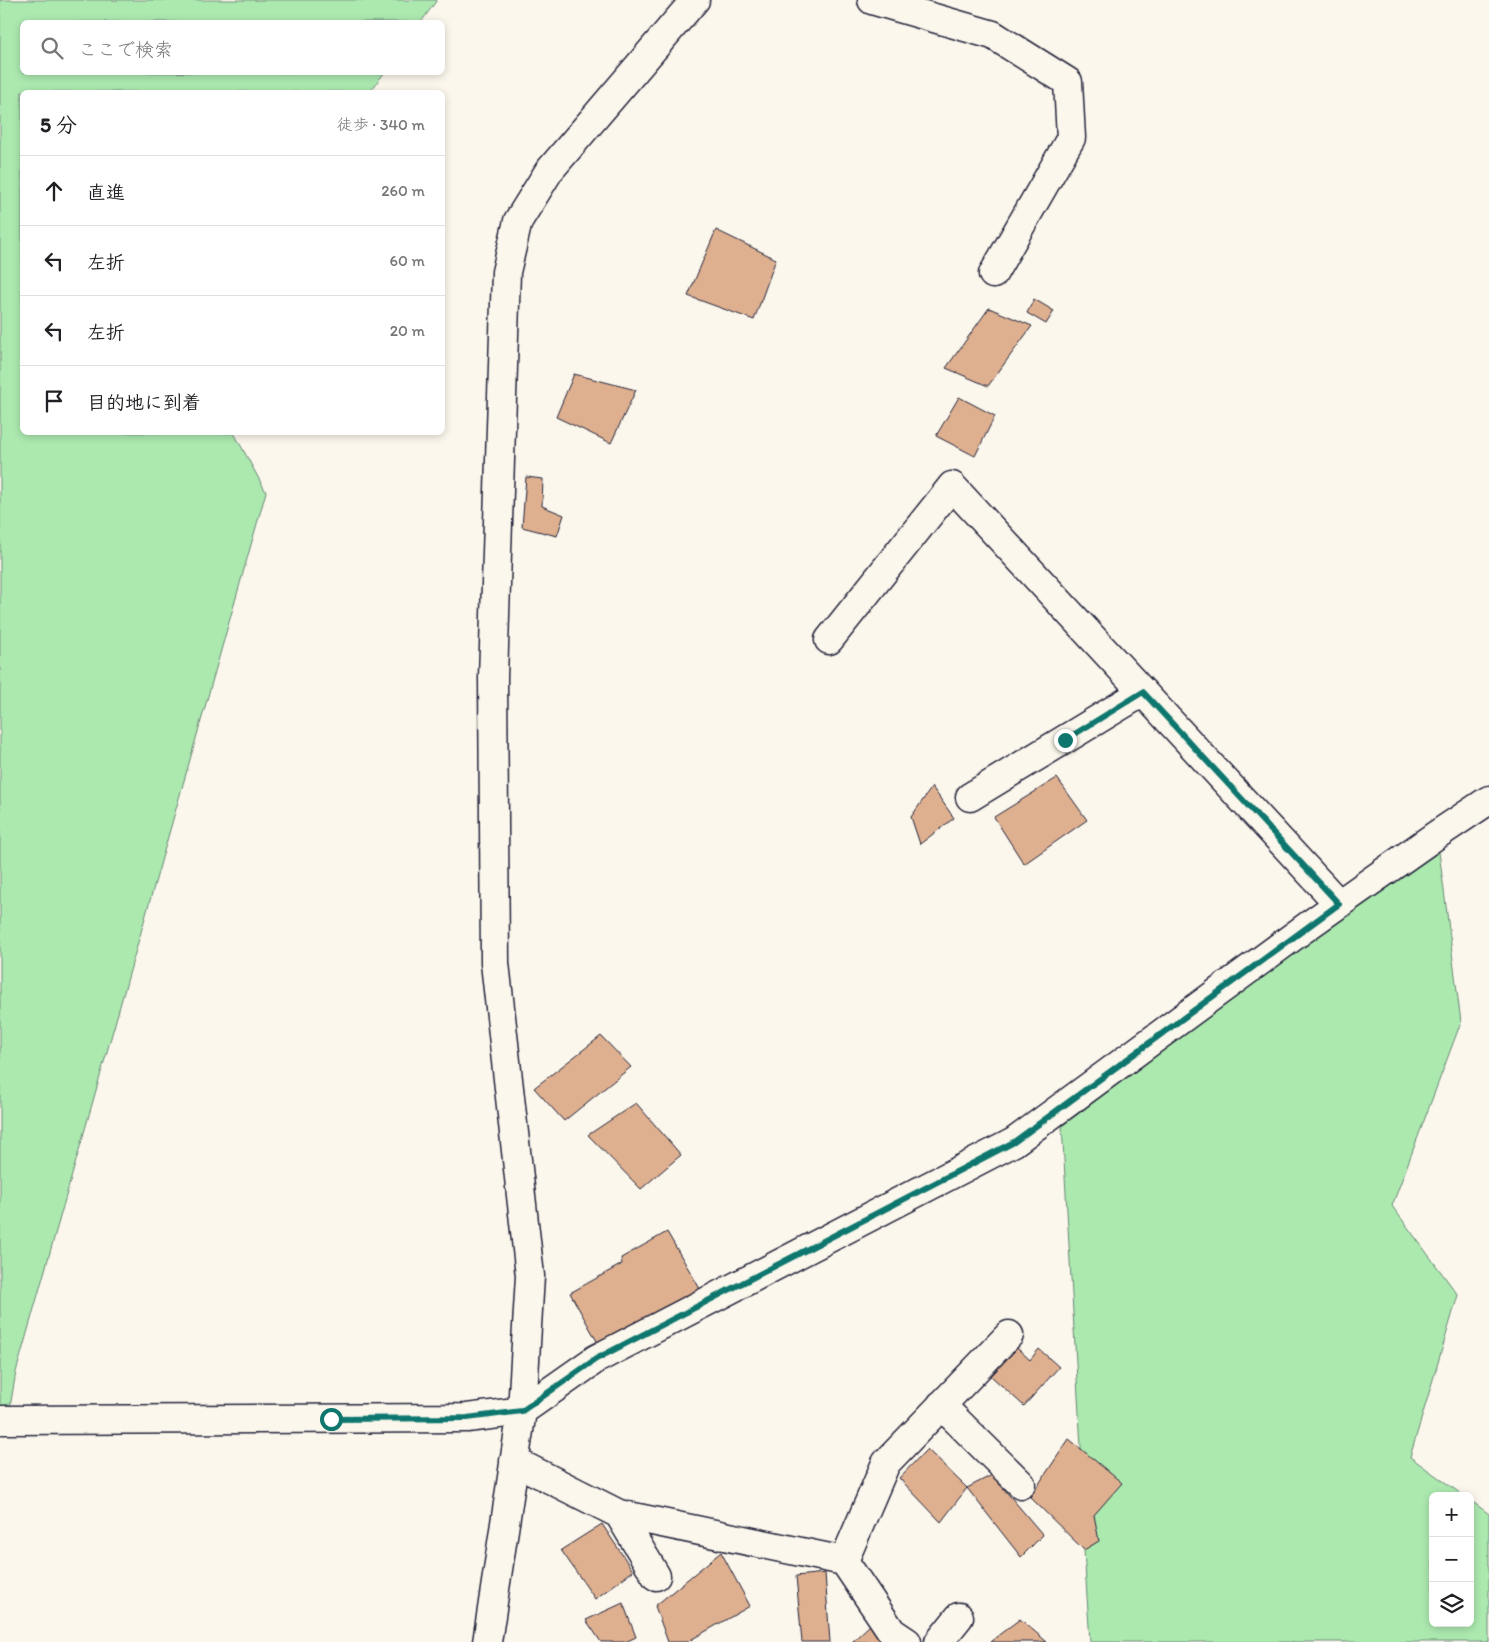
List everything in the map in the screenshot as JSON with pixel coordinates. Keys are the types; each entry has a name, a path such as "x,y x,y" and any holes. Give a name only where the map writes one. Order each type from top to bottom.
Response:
{"street":[{"path":"487,1642 522,1411 530,1276 495,963 493,678 506,272 518,222 549,171 695,0"},
{"path":"872,0 993,35 1068,82 1071,138 993,274"},
{"path":"829,640 952,486 1339,904"},
{"path":"970,797 1143,692"},
{"path":"0,1420 467,1418 522,1411 596,1359 1014,1142 1339,904 1489,800"},
{"path":"844,1561 886,1463 1009,1335"},
{"path":"941,1405 1021,1484"},
{"path":"514,1460 620,1514 844,1561 892,1632 907,1642"},
{"path":"620,1514 656,1576"},
{"path":"939,1642 959,1617"}],"green space":[{"path":"0,0 437,0 422,20 20,20 20,75 383,75 371,90 20,90 20,435 235,435 266,492 16,1372 9,1413 0,1413"},
{"path":"1439,852 1461,1022 1392,1206 1458,1295 1410,1457 1458,1492 1429,1492 1429,1627 1474,1627 1474,1503 1489,1514 1489,1642 1090,1642 1084,1550 1082,1464 1062,1126 1272,969"}],"building":[{"path":"716,230 776,259 754,320 688,296"},
{"path":"1034,299 1054,311 1046,324 1027,313"},
{"path":"989,308 1032,326 988,386 946,368"},
{"path":"574,374 636,390 611,443 556,417"},
{"path":"959,397 995,416 975,456 936,436"},
{"path":"526,477 543,479 542,506 564,515 557,536 522,527"},
{"path":"1057,778 1087,820 1024,864 994,817"},
{"path":"932,787 954,818 920,844 911,817"},
{"path":"601,1036 631,1067 564,1121 534,1088"},
{"path":"636,1103 681,1155 641,1189 588,1135"},
{"path":"667,1232 703,1294 602,1350 570,1293 622,1264 621,1258"},
{"path":"1017,1348 1030,1360 1039,1349 1059,1367 1024,1406 991,1376"},
{"path":"1069,1439 1122,1483 1094,1515 1099,1541 1084,1550 1030,1497"},
{"path":"927,1449 967,1488 941,1522 899,1478"},
{"path":"992,1475 1043,1535 1021,1557 967,1488"},
{"path":"602,1524 633,1571 595,1599 561,1550"},
{"path":"721,1552 750,1606 687,1642 668,1642 655,1606"},
{"path":"825,1573 830,1642 802,1642 796,1576"},
{"path":"623,1603 636,1637 625,1642 601,1642 586,1620"},
{"path":"1020,1619 1047,1642 990,1642 1000,1634"},
{"path":"872,1623 885,1642 852,1642"}],"route":[{"path":"331,1419 467,1418 522,1411 596,1359 1014,1142 1339,904 1143,692 1065,740"}]}
